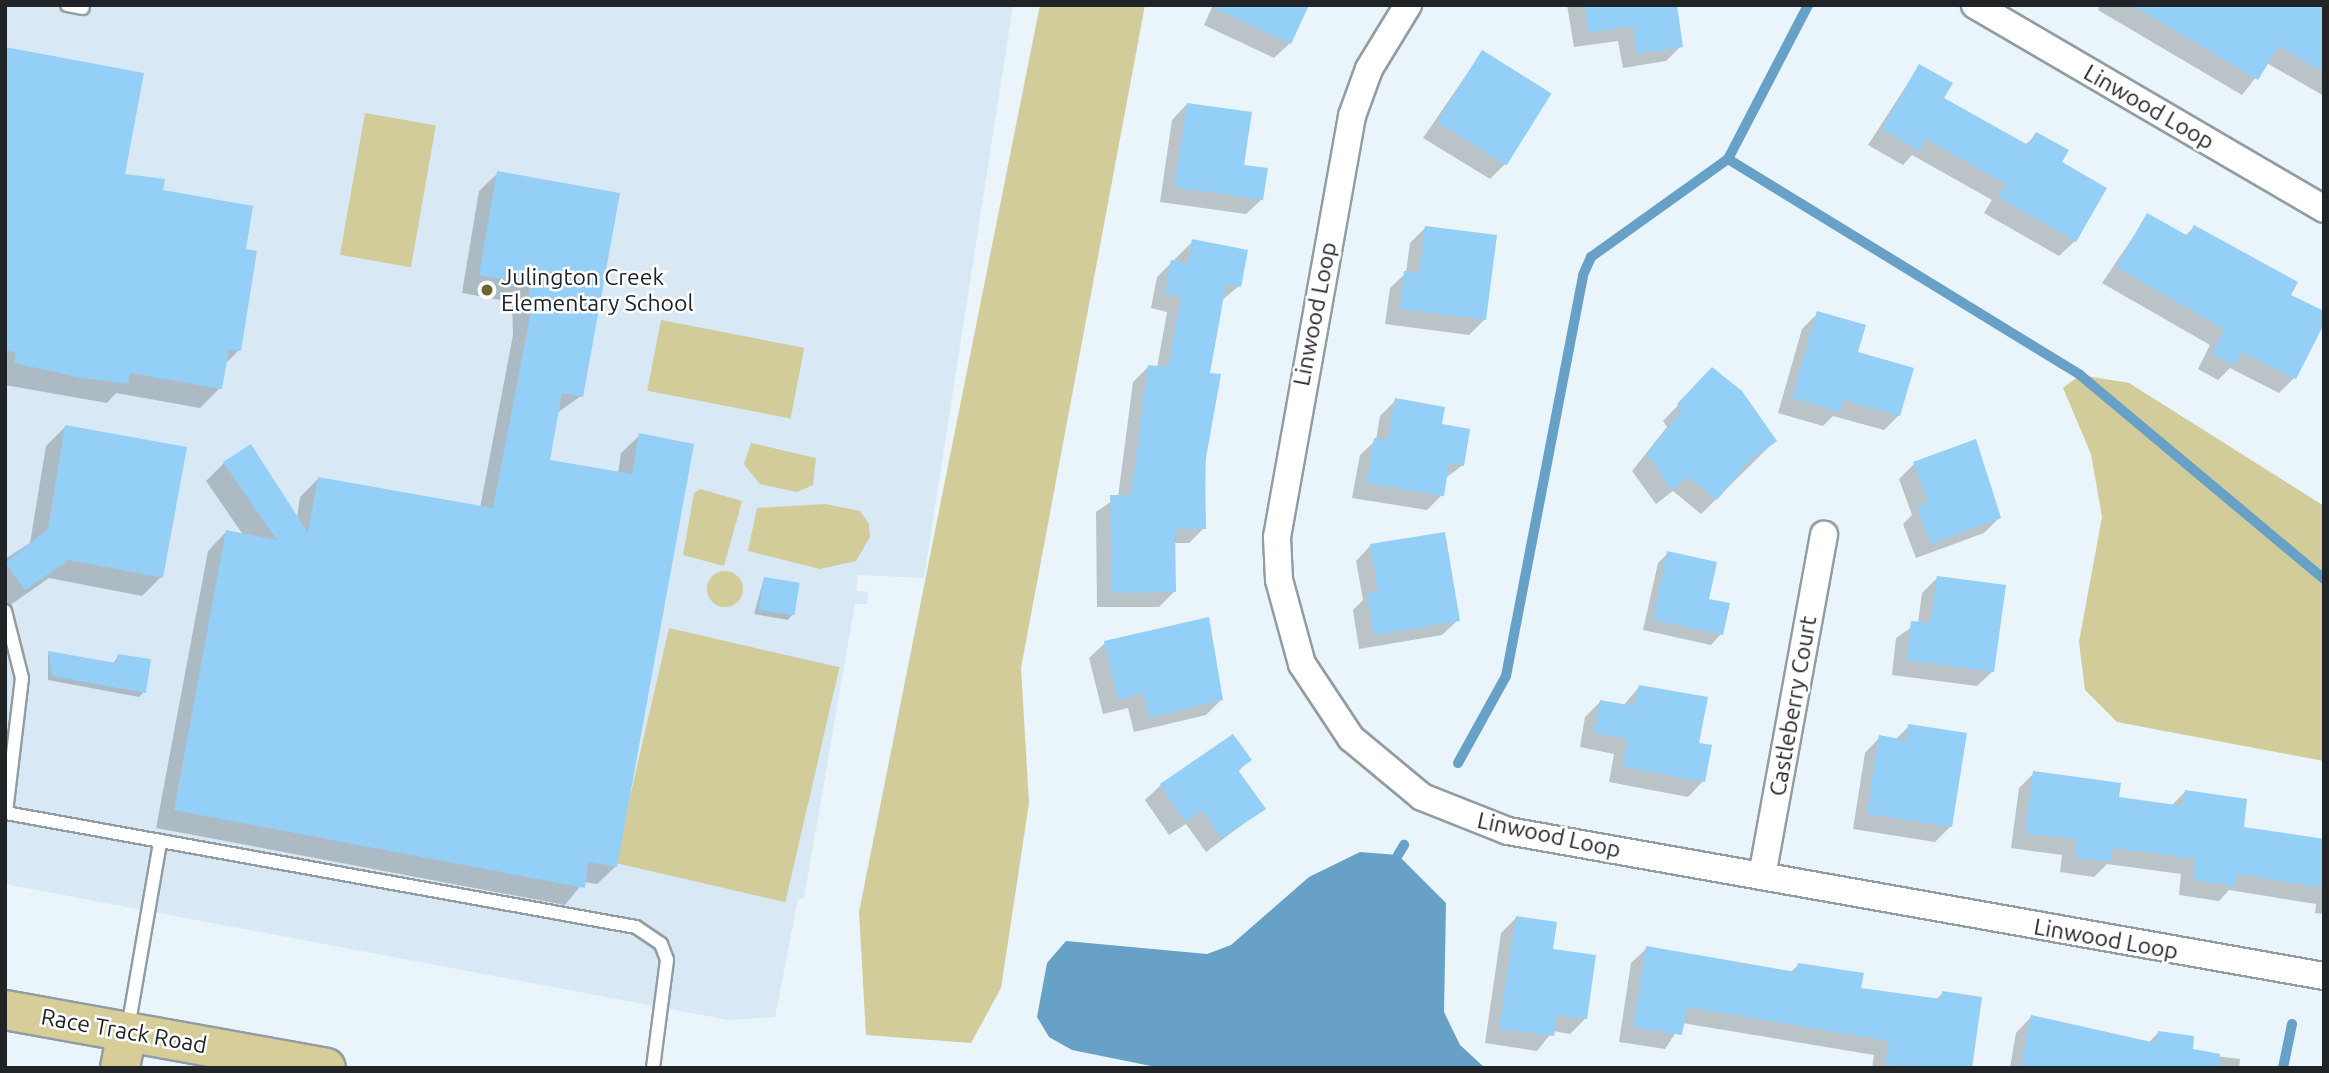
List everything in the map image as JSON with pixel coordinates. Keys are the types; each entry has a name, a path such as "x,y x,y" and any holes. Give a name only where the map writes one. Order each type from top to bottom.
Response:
{"main road":[{"name":"Race Track Road","path":"5,1010 123,1050 326,1068"}],"street":[{"name":"Linwood Loop","path":"1408,5 1369,69 1352,116 1282,493 1279,580 1302,664 1351,738 1422,797 1464,817 1762,876 2324,976"},
{"name":"Linwood Loop","path":"1975,5 2324,209"},
{"name":"Castleberry Court","path":"1762,876 1824,535"}],"lane":[{"path":"67,5 83,8"},
{"path":"5,611 22,678 6,813 651,934 661,944 668,982 653,1068"},
{"path":"123,1050 160,842"}],"shaded area":[{"name":"Julington Creek Elementary School","path":"5,5 1013,5 924,578 858,575 856,591 868,592 867,604 855,604 804,898 798,899 775,1017 728,1020 5,884"},
{"path":"1040,5 1145,5 1021,668 1029,803 1001,988 971,1043 866,1035 859,912"},
{"path":"365,113 436,126 411,267 340,255"},
{"path":"661,320 804,348 791,419 647,391"},
{"path":"2080,375 2129,383 2324,506 2324,761 2117,722 2085,690 2079,642 2102,517 2091,454 2063,388"},
{"path":"751,443 816,458 813,485 797,492 760,484 744,464"},
{"path":"700,489 742,501 724,566 683,555 694,493"},
{"path":"825,504 860,511 869,524 870,537 856,561 820,569 748,551 757,508"},
{"path":"725,571 737,577 743,589 737,601 725,607 713,601 707,589 713,577"},
{"path":"669,628 840,667 785,902 615,863"}],"water":[{"path":"1360,852 1398,855 1446,903 1444,1012 1460,1045 1485,1068 1161,1068 1072,1050 1049,1037 1037,1017 1047,963 1066,941 1207,954 1231,945 1309,877"}],"building":[{"path":"1208,5 1309,5 1291,44"},
{"path":"1584,5 1677,5 1683,47 1637,54 1633,26 1589,33"},
{"path":"2132,5 2324,5 2324,73 2279,46 2258,80"},
{"path":"5,47 144,73 125,174 165,179 163,190 253,206 246,249 257,251 241,351 229,349 222,389 130,373 128,384 82,378 14,363 16,352 5,350"},
{"path":"1482,50 1552,93 1506,166 1437,122"},
{"path":"1919,64 1953,83 1944,98 2028,145 2036,132 2069,150 2062,162 2107,188 2076,242 1998,197 2006,184 1926,139 1919,151 1882,129"},
{"path":"1187,103 1252,112 1244,165 1268,168 1263,200 1174,187"},
{"path":"497,171 620,193 583,397 562,393 550,460 632,474 639,433 694,444 617,867 588,862 585,888 174,810 226,530 277,540 223,462 251,444 308,533 318,477 493,508 530,316 529,284 479,275"},
{"path":"2147,213 2188,236 2194,225 2298,282 2291,295 2324,311 2324,324 2296,379 2242,352 2235,365 2212,354 2224,329 2116,267"},
{"path":"1425,226 1497,235 1486,320 1400,309 1404,271 1419,273"},
{"path":"1192,239 1248,250 1241,287 1226,284 1210,373 1221,374 1205,463 1206,529 1175,529 1176,592 1112,593 1110,495 1131,495 1148,365 1168,367 1181,297 1165,293 1171,260 1188,263"},
{"path":"1817,311 1866,325 1858,352 1914,368 1900,416 1843,400 1840,412 1792,398"},
{"path":"1712,367 1742,391 1777,441 1751,459 1717,500 1689,477 1672,490 1647,454 1682,411 1677,404"},
{"path":"1395,398 1445,407 1442,424 1470,429 1464,466 1449,463 1444,496 1367,483 1374,438 1388,440"},
{"path":"65,425 187,447 163,578 69,560 25,590 5,563 48,529"},
{"path":"1976,439 2001,518 1931,544 1917,507 1928,503 1913,462"},
{"path":"1445,532 1460,621 1374,635 1367,593 1378,591 1370,544"},
{"path":"1667,551 1717,562 1709,599 1730,603 1723,635 1653,620"},
{"path":"1937,576 2006,585 1994,672 1906,660 1911,621 1930,623"},
{"path":"764,577 800,583 794,615 759,610"},
{"path":"1209,617 1223,700 1149,718 1143,693 1118,700 1104,641"},
{"path":"48,651 116,663 118,654 151,659 146,693 52,676"},
{"path":"1639,685 1708,697 1699,743 1712,745 1705,782 1623,767 1628,739 1594,733 1600,700 1634,706"},
{"path":"1908,724 1967,733 1952,827 1867,814 1879,735 1906,740"},
{"path":"1233,734 1252,760 1238,770 1266,809 1222,838 1202,810 1185,822 1160,784"},
{"path":"2033,771 2121,783 2119,797 2183,806 2185,790 2247,799 2244,827 2324,839 2324,888 2237,874 2236,886 2193,880 2196,859 2113,848 2111,862 2074,857 2077,840 2025,833"},
{"path":"1516,916 1557,922 1553,949 1596,955 1587,1019 1557,1015 1554,1036 1499,1029"},
{"path":"1646,946 1796,972 1798,963 1864,973 1861,988 1941,999 1942,991 1982,997 1972,1068 1885,1065 1889,1041 1687,1007 1682,1035 1633,1027"},
{"path":"2031,1015 2156,1043 2158,1031 2194,1036 2193,1049 2220,1054 2219,1068 2021,1068"}],"waterway":[{"path":"1458,763 1506,676 1583,275 1591,257 1728,159 1808,5"},
{"path":"1728,159 2080,375 2324,579"},
{"path":"1398,855 1404,845"},
{"path":"2283,1068 2292,1024"}],"place":[{"name":"Julington Creek Elementary School","path":"487,290"}]}
